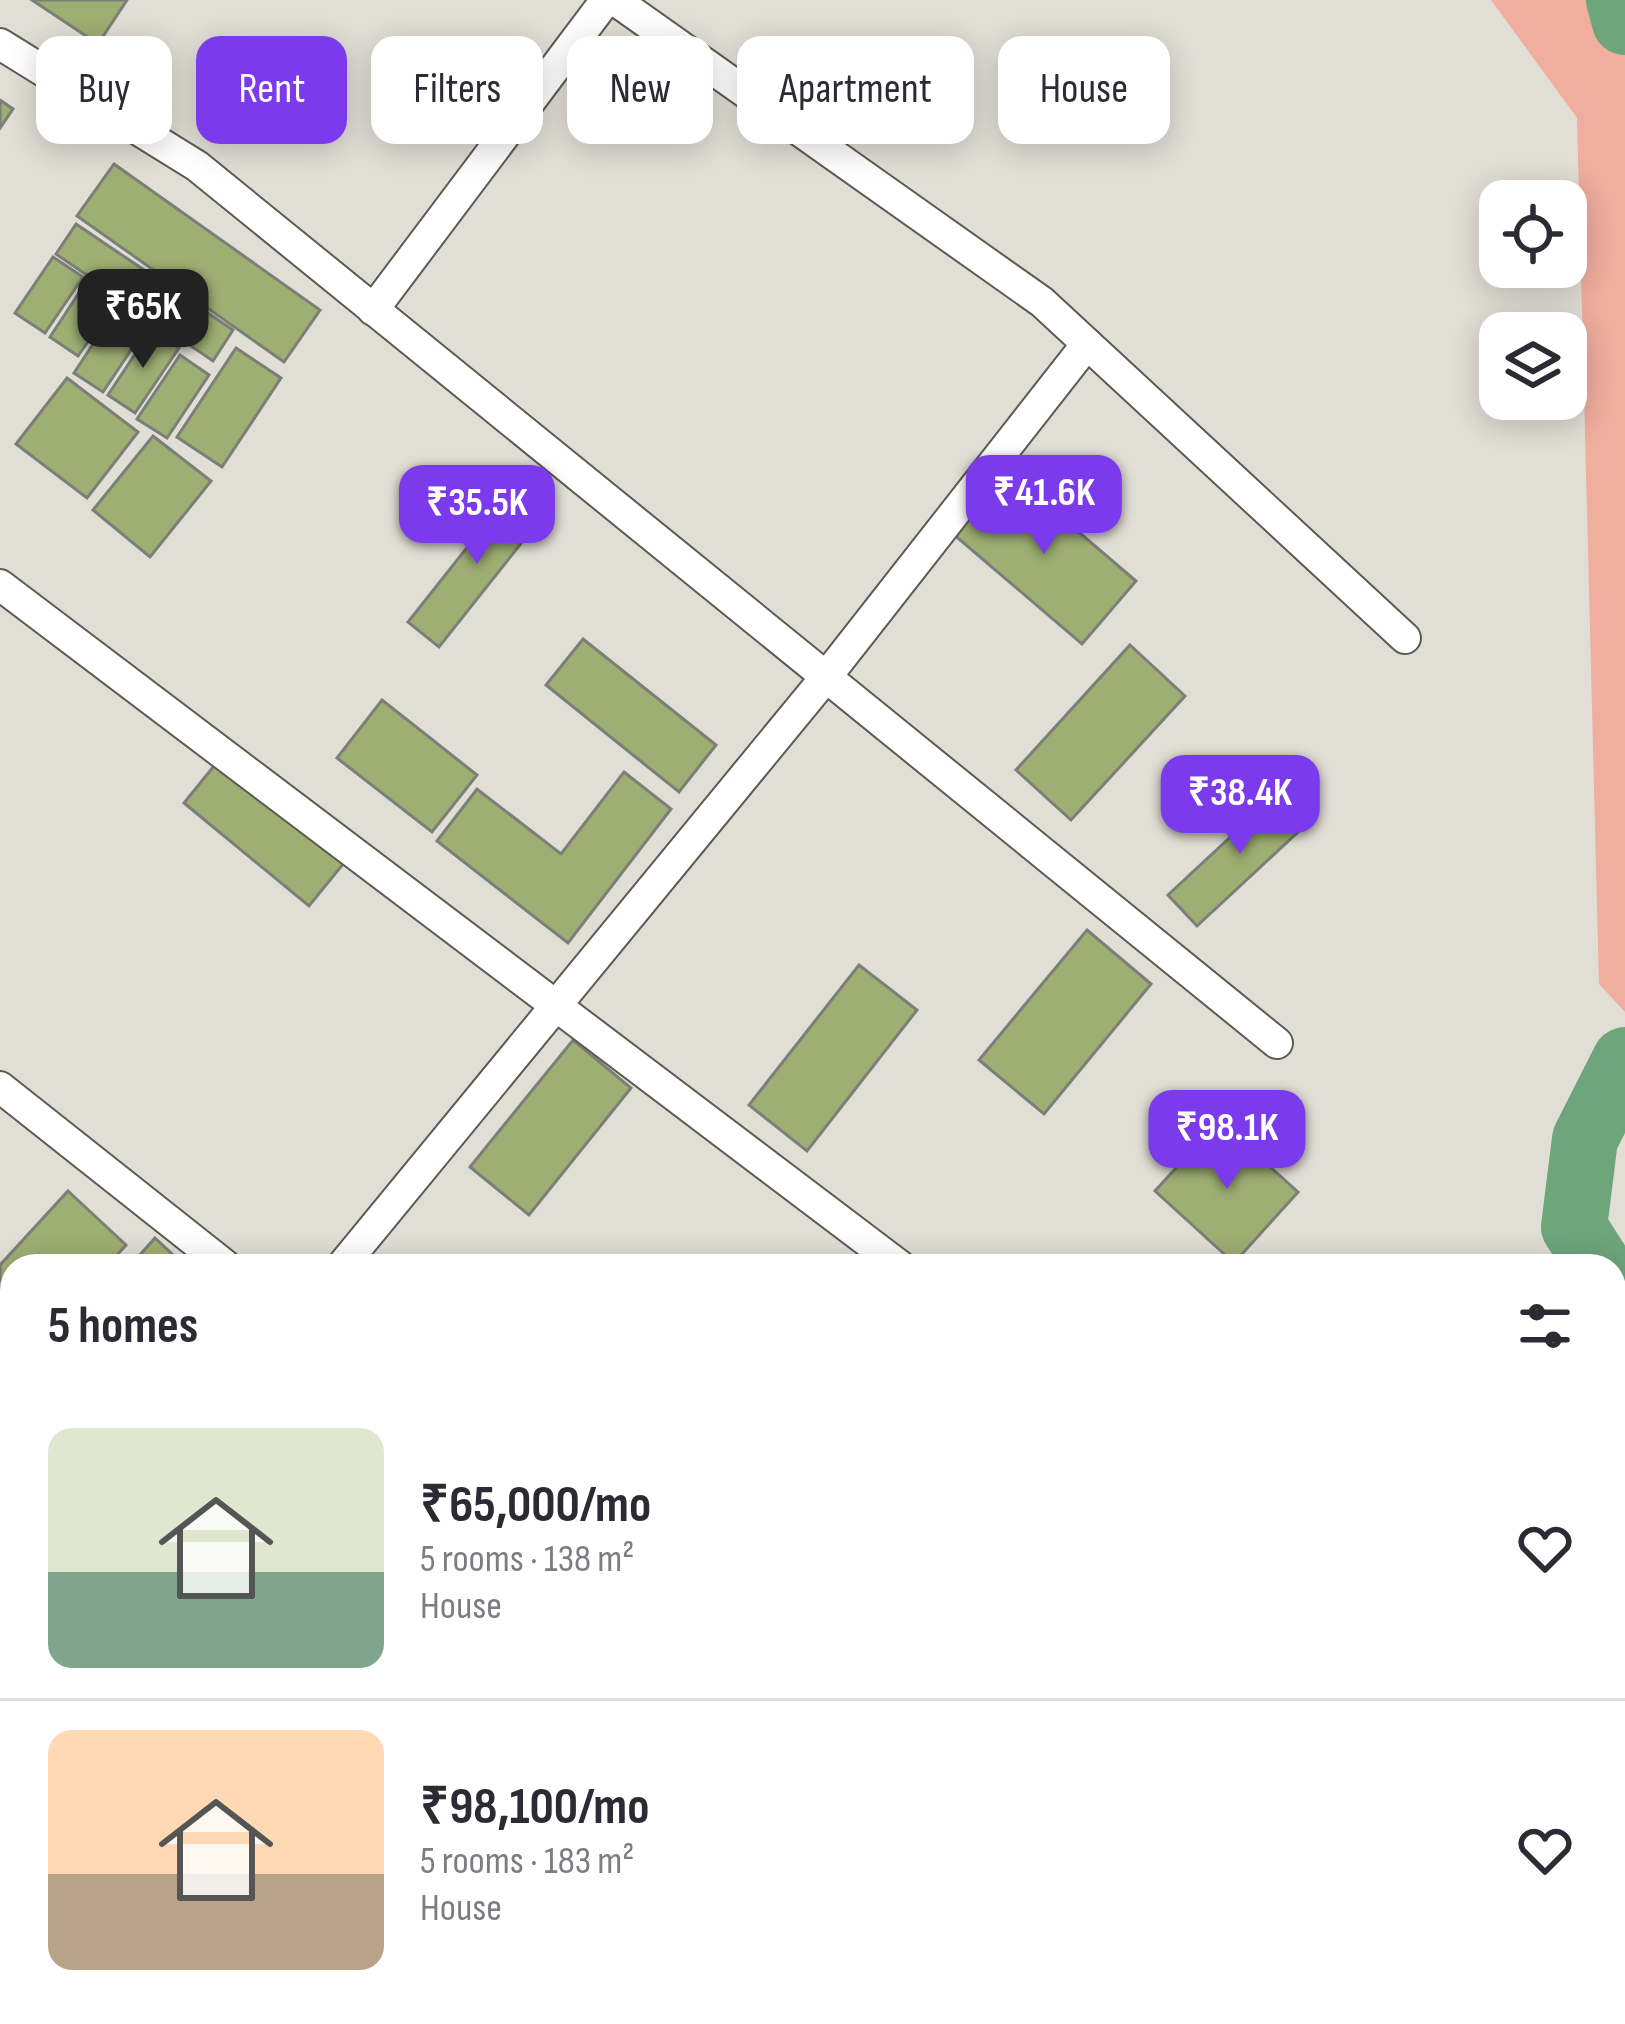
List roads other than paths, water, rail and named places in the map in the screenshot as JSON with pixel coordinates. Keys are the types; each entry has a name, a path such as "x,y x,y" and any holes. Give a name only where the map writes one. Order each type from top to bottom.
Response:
{"street":[{"path":"373,310 610,0 1042,302 1405,638"},
{"path":"0,44 197,166 1277,1042"},
{"path":"352,1254 826,677 1087,344"},
{"path":"0,585 884,1254"},
{"path":"0,1087 211,1254"}],"waterway":[{"path":"1619,0 1625,22"},
{"path":"1591,1254 1574,1227 1585,1139 1625,1060"}]}
